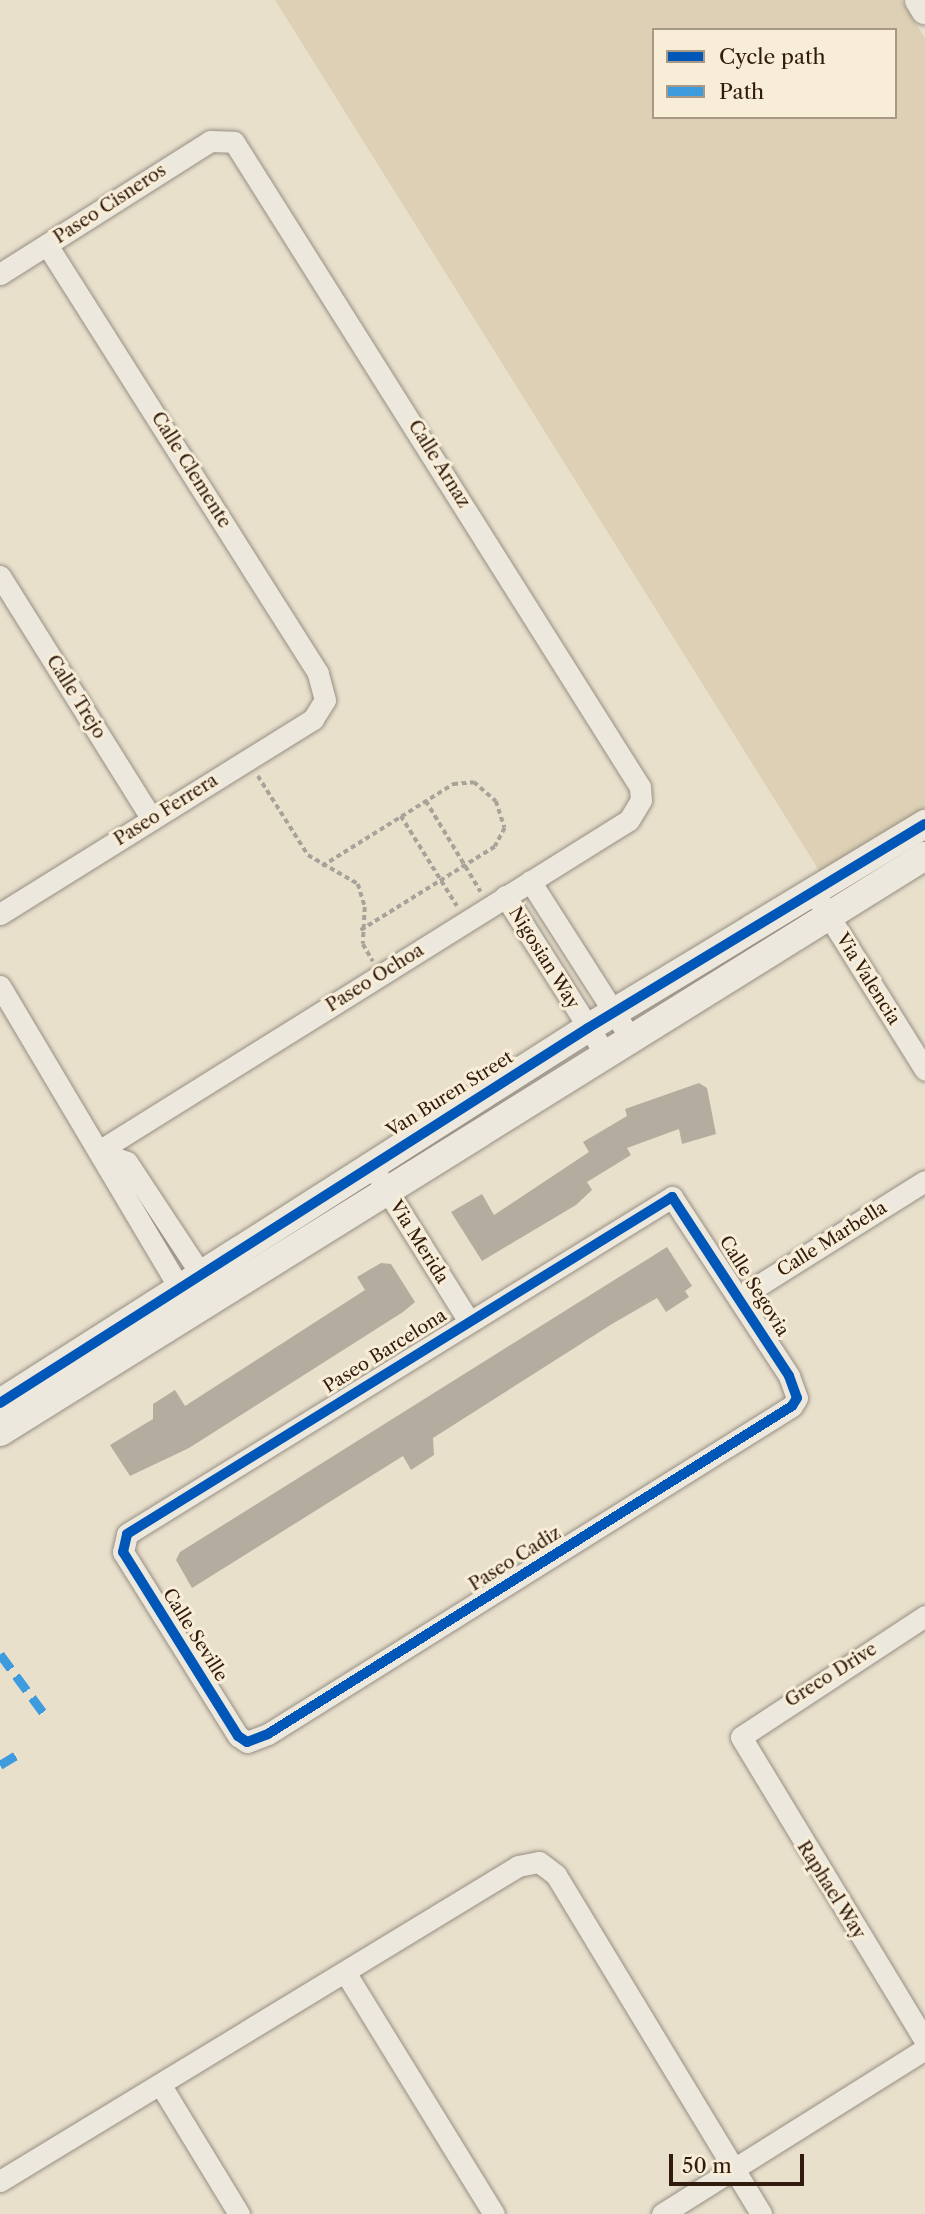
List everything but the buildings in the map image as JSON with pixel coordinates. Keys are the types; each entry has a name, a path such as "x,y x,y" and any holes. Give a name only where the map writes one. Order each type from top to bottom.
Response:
{"street":[{"path":"919,0 925,10"},
{"name":"Paseo Cisneros","path":"0,274 210,141 222,139"},
{"name":"Calle Arnaz","path":"222,139 244,152 624,759 641,800"},
{"name":"Calle Clemente","path":"47,244 318,673 325,700"},
{"name":"Calle Trejo","path":"0,576 152,819"},
{"name":"Paseo Ferrera","path":"0,914 313,719 325,700"},
{"name":"Paseo Ochoa","path":"103,1151 629,820 641,800"},
{"name":"Van Buren Street","path":"0,1403 189,1279 588,1028 812,889 925,824"},
{"path":"0,1432 925,856"},
{"name":"Nigosian Way","path":"530,881 631,1039"},
{"name":"Via Valencia","path":"812,889 829,917 916,1037 925,1070"},
{"name":"Nigosian Way","path":"498,901 606,1055"},
{"path":"0,986 103,1151 127,1162 206,1306"},
{"name":"Via Merida","path":"370,1165 468,1320"},
{"name":"Calle Marbella","path":"740,1297 925,1181"},
{"name":"Calle Segovia","path":"672,1198 740,1297 797,1398"},
{"name":"Paseo Barcelona","path":"122,1542 468,1320 672,1198"},
{"name":"Paseo Cadiz","path":"247,1742 797,1398"},
{"name":"Calle Seville","path":"122,1542 216,1702 247,1742"},
{"name":"Greco Drive","path":"741,1737 925,1616"},
{"name":"Raphael Way","path":"741,1737 925,2041"},
{"path":"0,2180 518,1866 539,1862 556,1875 761,2214"},
{"path":"345,1972 494,2214"},
{"path":"662,2214 925,2049"},
{"path":"160,2084 239,2214"}],"path":[{"path":"248,759 321,866 358,884 365,907 360,931 381,974"},
{"path":"321,866 426,801 463,782 484,788 496,801 503,817 502,839 465,866 360,931"},
{"path":"426,801 465,866 498,901"},
{"path":"401,816 467,921"}],"shaded area":[{"path":"275,0 901,0 925,38 925,807 820,872"}],"marked path":[{"path":"0,1654 45,1715"},
{"path":"0,1765 20,1753"}],"cycle path":[{"path":"0,1403 588,1028 925,824"},
{"path":"672,1197 789,1376 797,1398 792,1406 268,1734 247,1742 238,1736 123,1552 127,1534 672,1197"}]}
